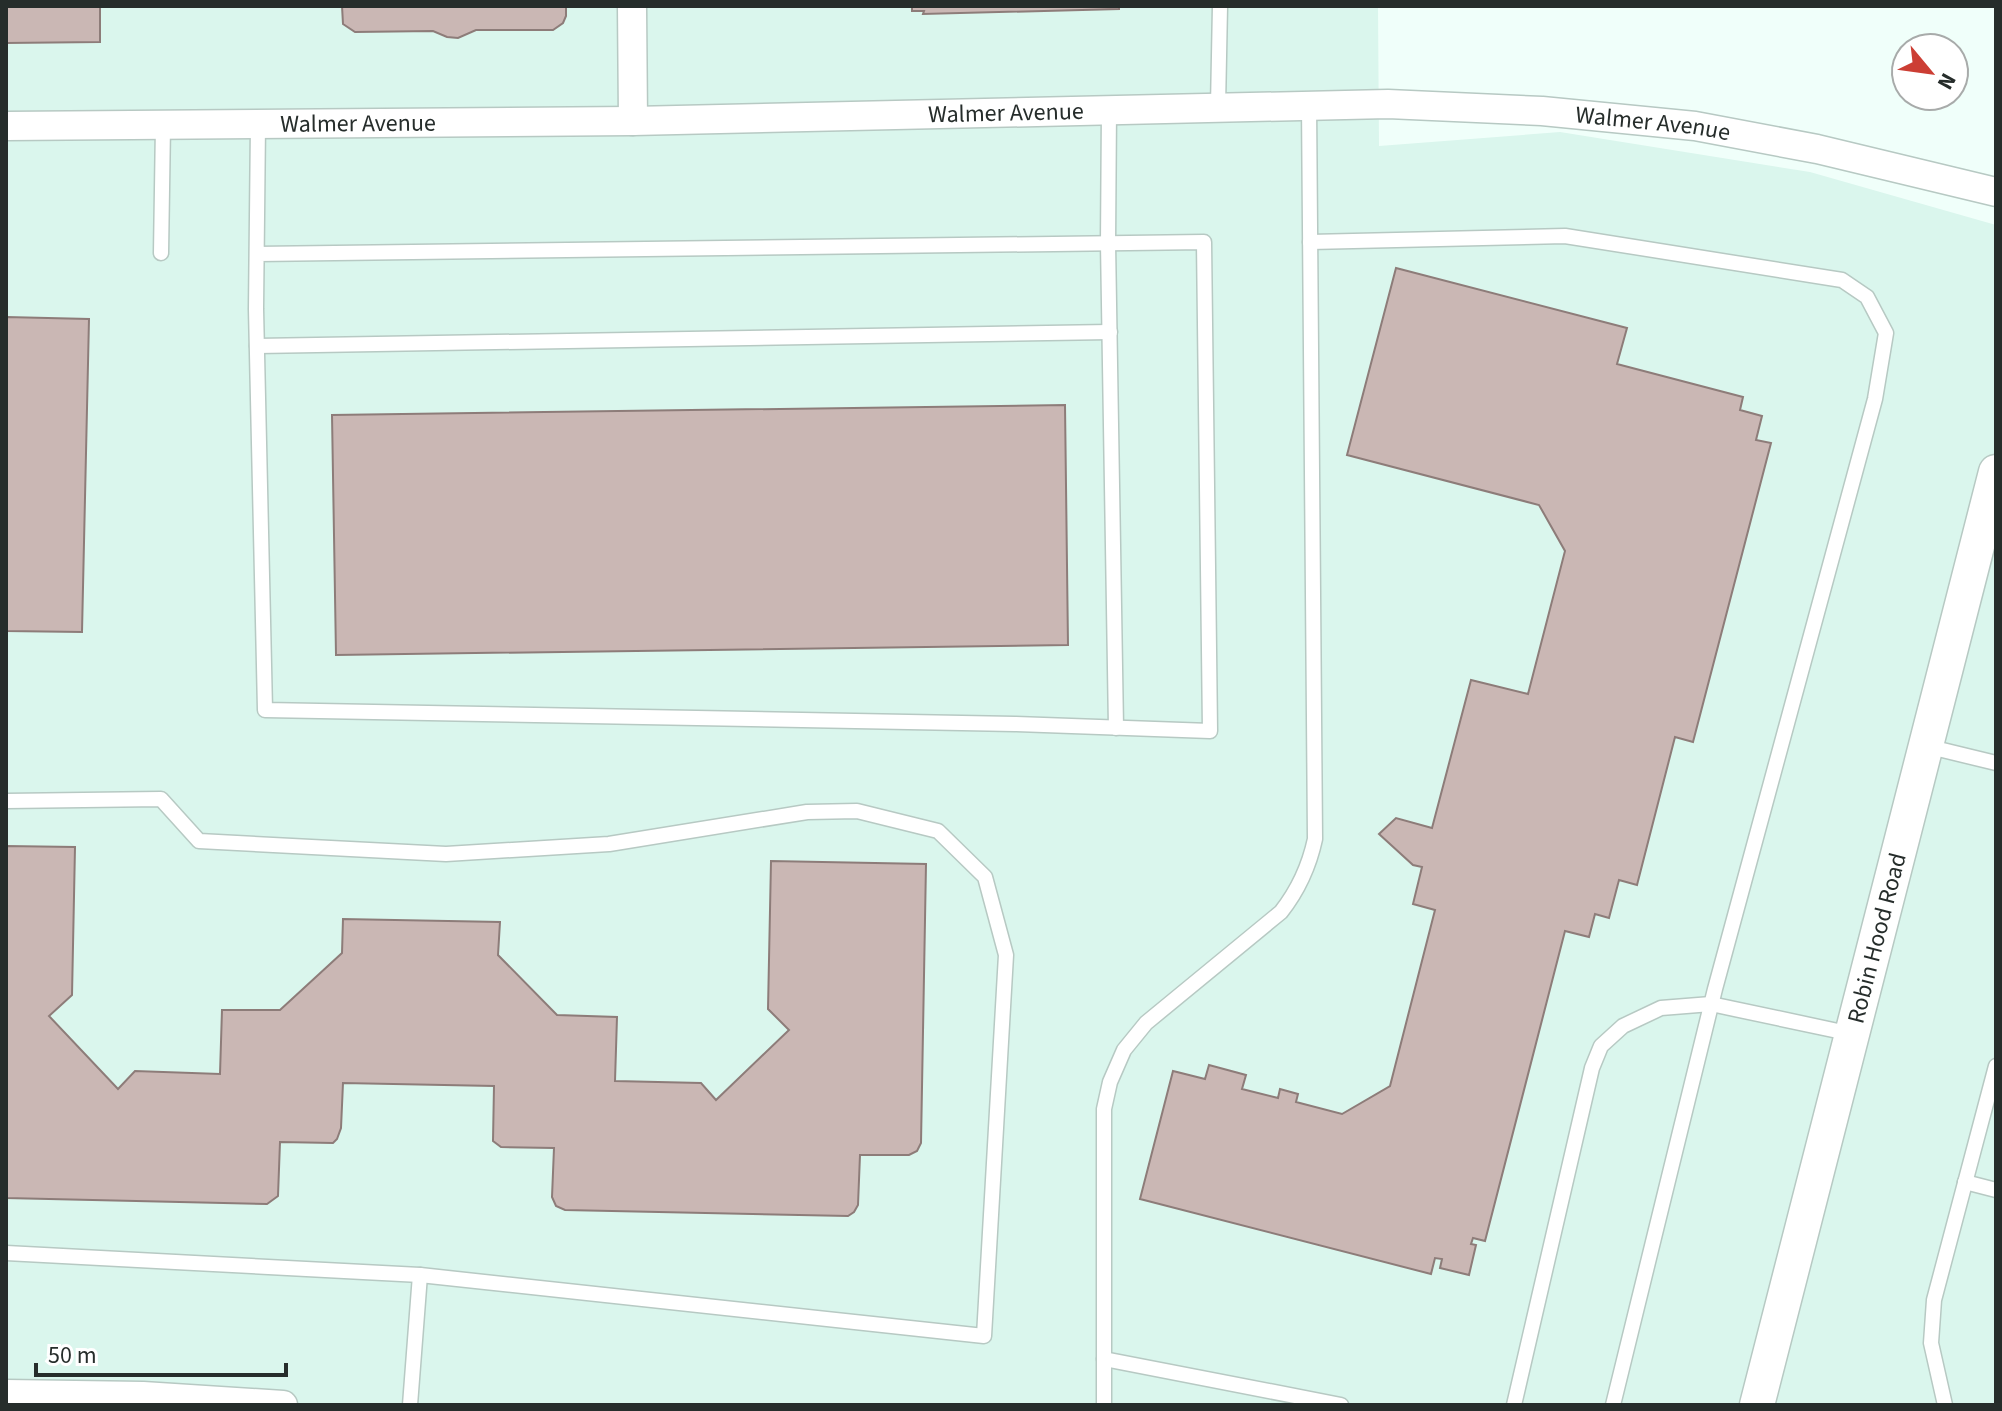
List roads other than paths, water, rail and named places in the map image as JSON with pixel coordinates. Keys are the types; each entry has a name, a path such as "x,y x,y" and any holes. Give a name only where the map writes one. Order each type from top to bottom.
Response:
{"street":[{"path":"632,6 633,121"},
{"name":"Walmer Avenue","path":"6,126 633,121 1388,104 1542,111 1695,126 1817,149 1996,192"},
{"name":"Robin Hood Road","path":"1757,1405 1996,472"},
{"path":"6,1394 283,1405"}],"lane":[{"path":"1218,106 1220,6"},
{"path":"1104,1405 1104,1109 1110,1082 1124,1050 1146,1023 1281,912 1297,892 1310,863 1315,839 1309,104"},
{"path":"1109,109 1108,243 1116,728"},
{"path":"257,254 1204,242 1210,731 265,710 257,346 257,254 258,124"},
{"path":"161,253 163,125"},
{"path":"1310,242 1565,236 1842,280 1867,297 1886,333 1875,399 1711,1004 1613,1405"},
{"path":"257,346 1110,332"},
{"path":"1926,746 1996,763"},
{"path":"6,801 161,799 199,841 446,854 609,844 807,812 857,811 938,831 985,877 1006,955 984,1336 420,1275 6,1253"},
{"path":"1514,1405 1592,1068 1601,1046 1623,1026 1661,1008 1711,1004 1852,1034"},
{"path":"1945,1405 1931,1343 1934,1300 1996,1066"},
{"path":"1965,1182 1996,1190"},
{"path":"410,1405 420,1275"},
{"path":"1104,1359 1341,1405"}]}
